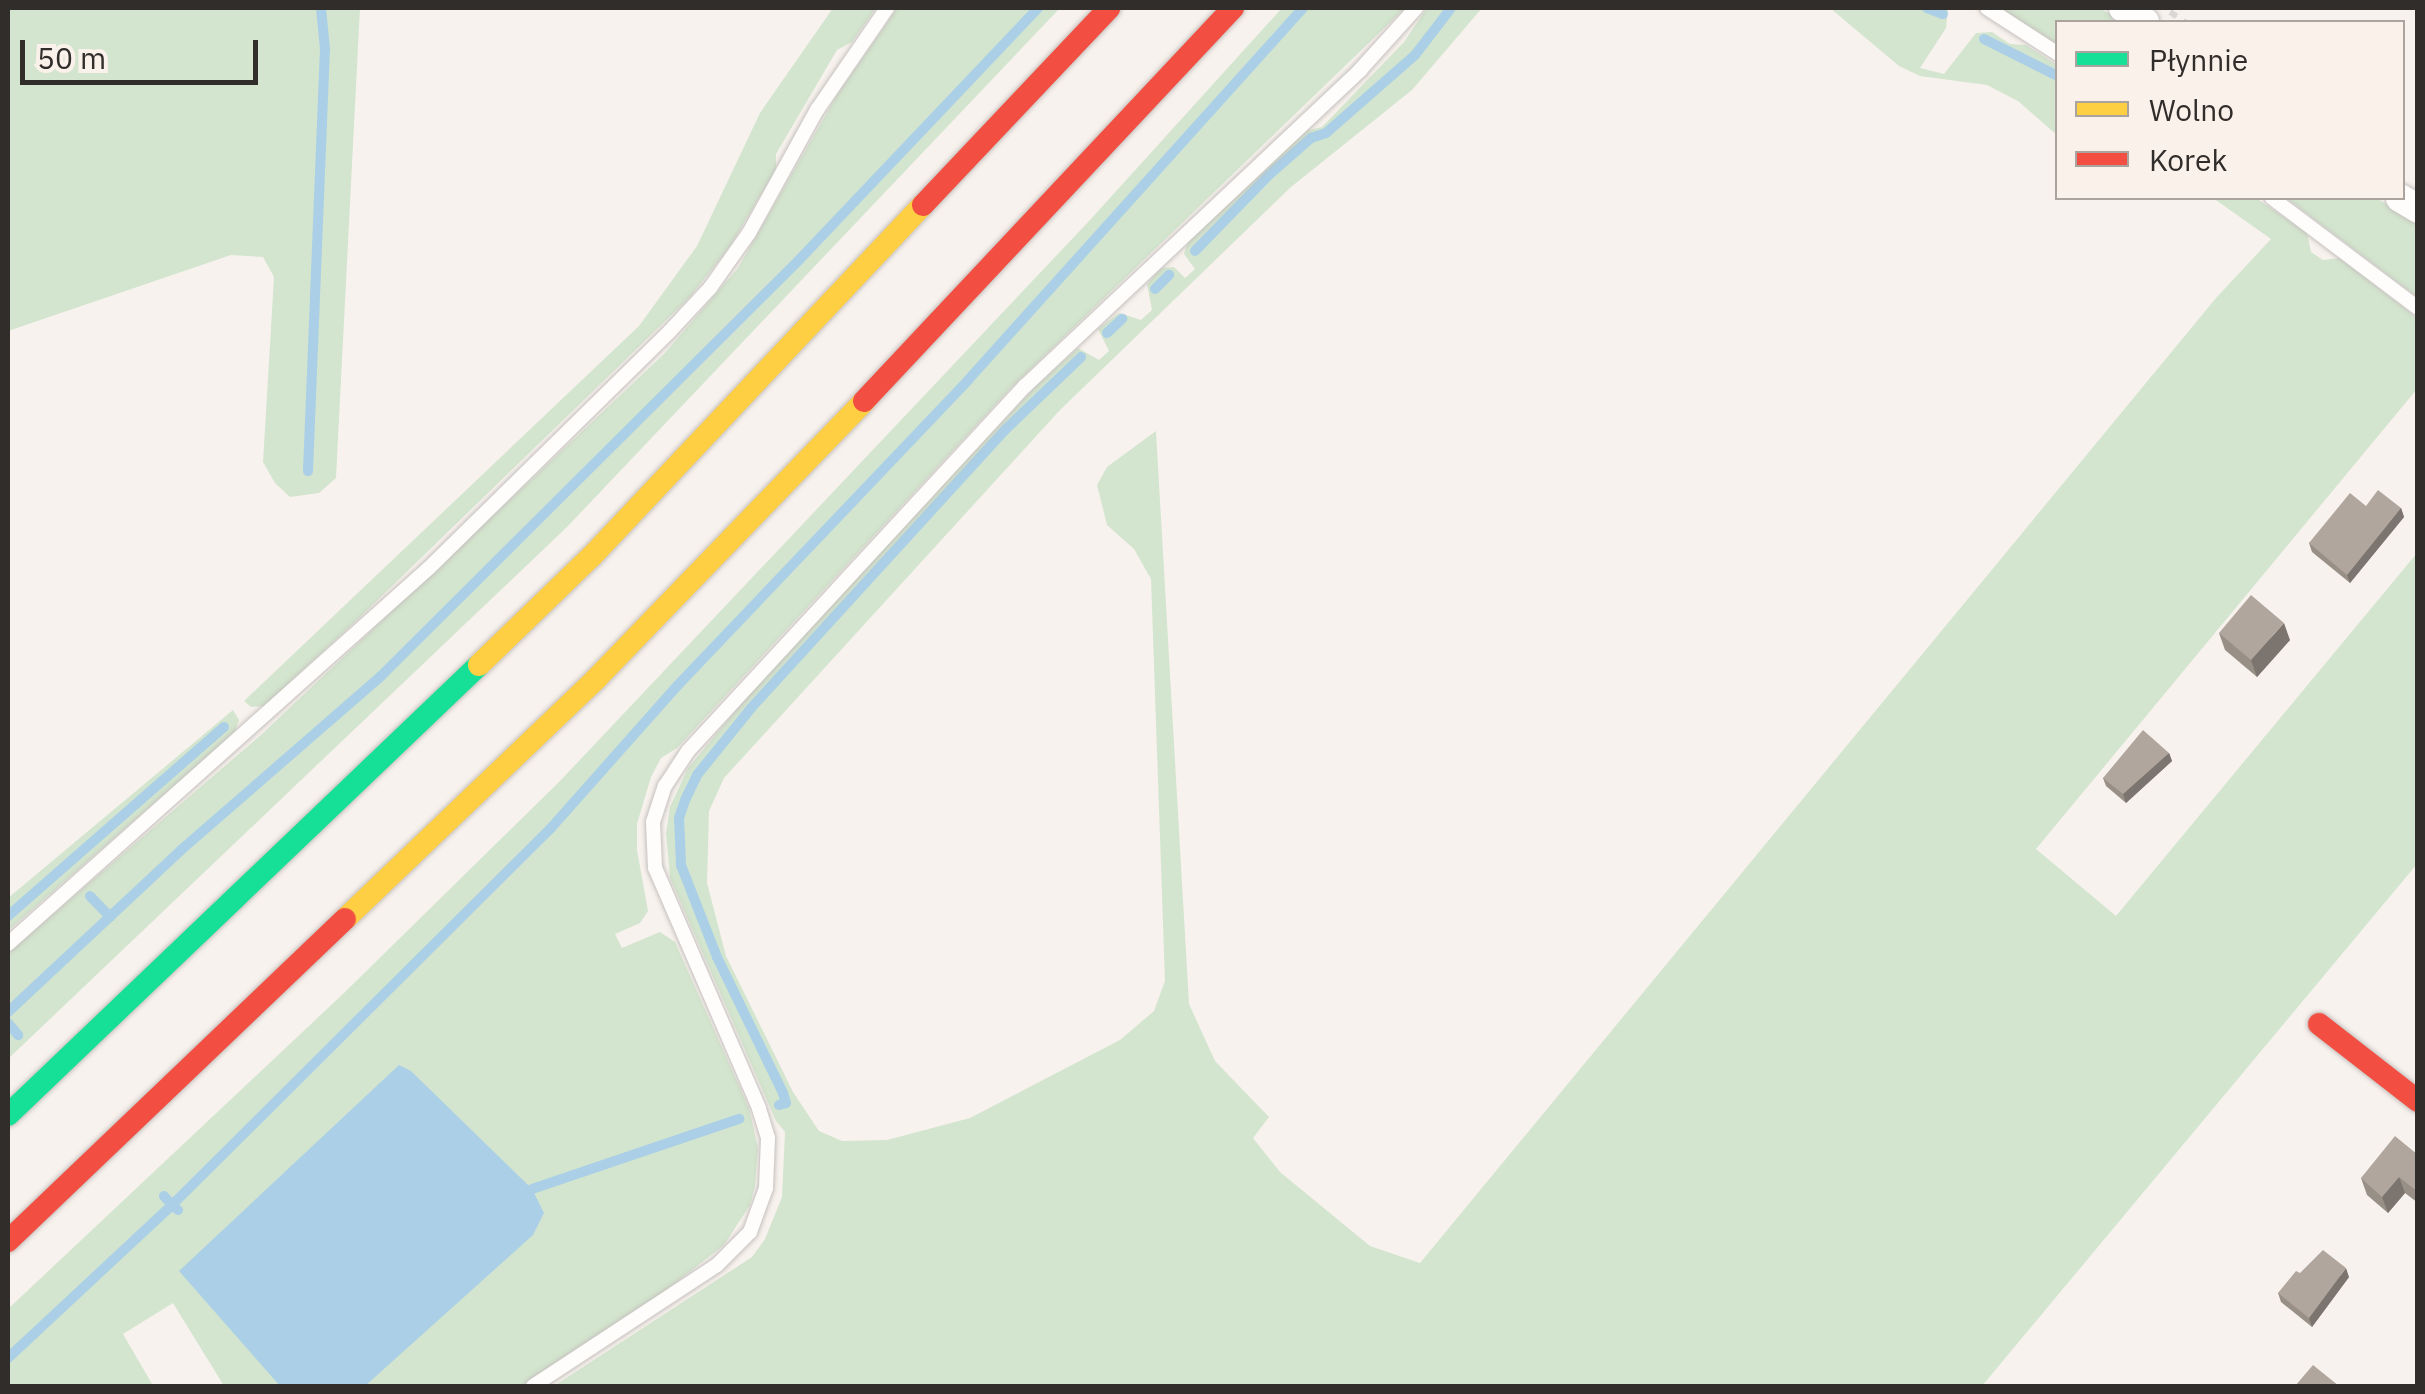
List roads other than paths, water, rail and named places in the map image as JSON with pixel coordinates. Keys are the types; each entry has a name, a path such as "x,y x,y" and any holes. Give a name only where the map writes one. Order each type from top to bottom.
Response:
{"main road":[{"path":"8,1115 214,922 592,556 1108,8"},
{"path":"8,1241 596,679 953,309 1232,8"},
{"path":"2320,1024 2418,1101"}],"lane":[{"path":"8,944 429,568 670,332 710,288 749,233 818,110 887,8"},
{"path":"533,1386 717,1265 750,1232 766,1188 768,1138 760,1108 656,868 653,822 664,786 688,751 1025,386 1360,70 1416,8"},
{"path":"1987,8 2055,52"},
{"path":"2275,200 2418,308"}],"water":[{"path":"399,1065 411,1071 532,1189 544,1213 533,1235 365,1386 280,1386 179,1271"}],"waterway":[{"path":"308,471 325,49 321,8"},
{"path":"8,1012 181,850 381,676 798,261 1038,8"},
{"path":"178,1210 172,1205 551,828 678,685 969,379 1303,8"},
{"path":"1195,251 1270,174 1311,138 1326,133 1415,55 1451,8"},
{"path":"1927,8 1943,14"},
{"path":"1984,39 2055,74"},
{"path":"1155,289 1169,275"},
{"path":"1107,333 1122,319"},
{"path":"779,1105 786,1103 783,1093 717,957 681,865 679,818 686,798 697,775 752,707 1006,429 1081,357"},
{"path":"8,916 224,727"},
{"path":"90,896 110,917"},
{"path":"8,1023 18,1035"},
{"path":"532,1189 739,1119"},
{"path":"8,1358 172,1205 164,1196"}]}
